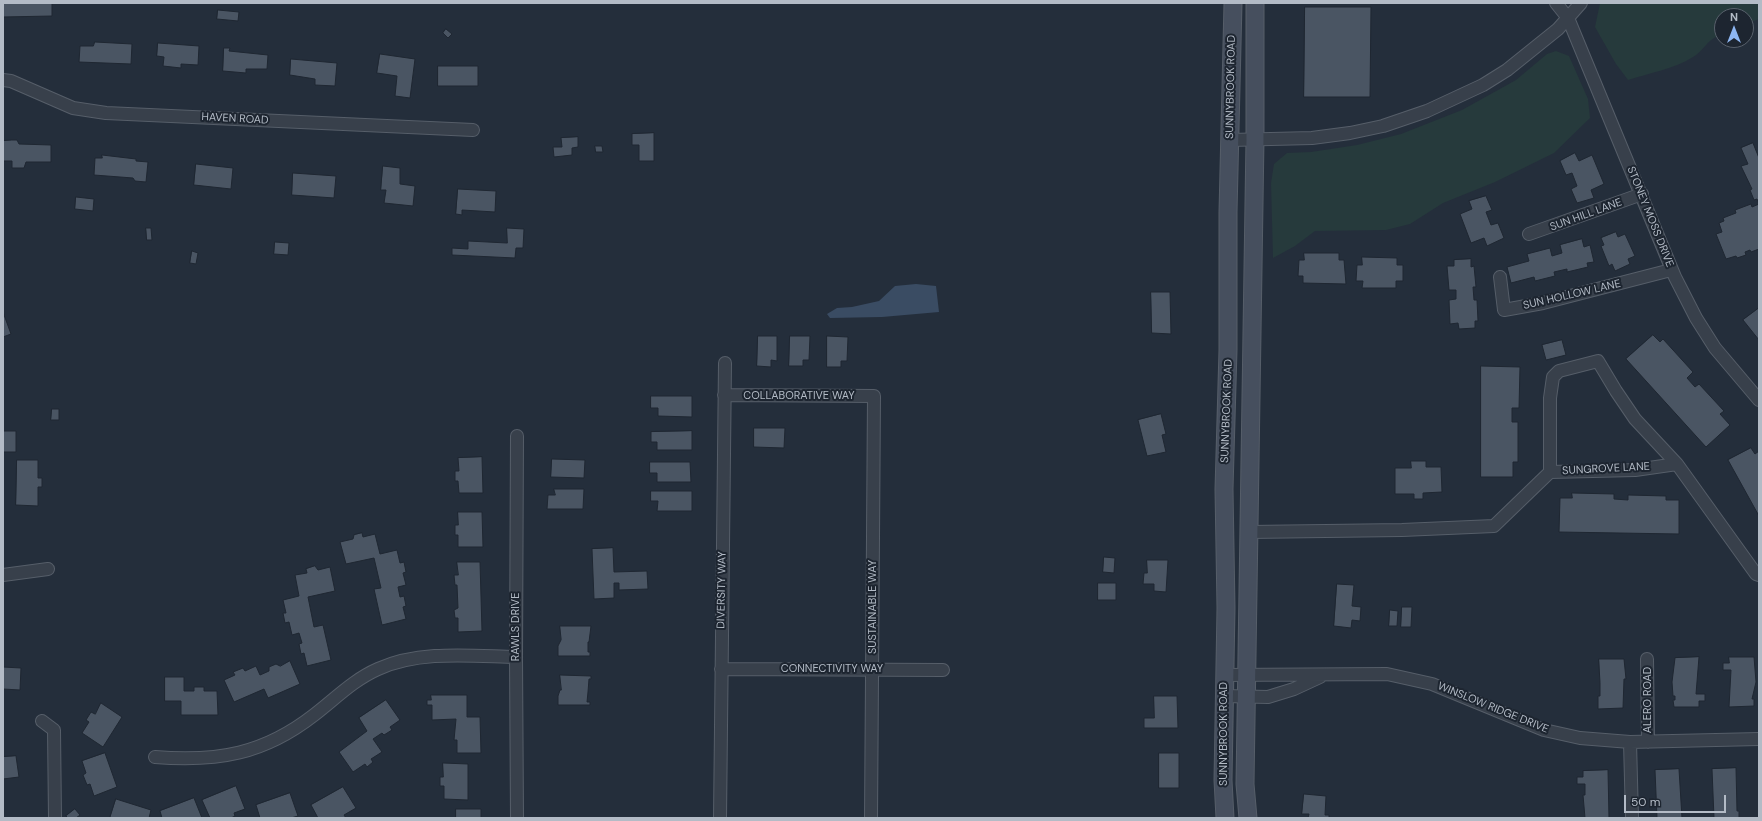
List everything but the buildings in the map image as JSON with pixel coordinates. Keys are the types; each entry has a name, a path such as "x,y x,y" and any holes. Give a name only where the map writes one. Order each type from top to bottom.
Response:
{"main road":[{"name":"SUNNYBROOK ROAD","path":"1225,818 1223,780 1226,608 1224,489 1228,350 1232,3"},
{"name":"SUNNYBROOK ROAD","path":"1248,818 1245,784 1256,139 1255,3"}],"street":[{"name":"STONEY MOSS DRIVE","path":"1556,3 1568,18 1642,194 1671,270 1696,318 1715,348 1759,400"},
{"path":"1230,140 1312,138 1350,133 1383,126 1427,111 1483,86 1507,70 1558,29 1581,3"},
{"name":"HAVEN ROAD","path":"3,80 11,80 73,108 106,113 473,130"},
{"name":"SUN HILL LANE","path":"1530,234 1642,194"},
{"name":"SUN HOLLOW LANE","path":"1500,278 1504,310 1543,304 1671,270"},
{"path":"1550,472 1550,398 1552,377 1559,371 1598,361 1616,392 1636,420 1677,464 1756,574 1759,575"},
{"name":"DIVERSITY WAY","path":"720,818 725,363"},
{"name":"COLLABORATIVE WAY","path":"724,395 874,396"},
{"name":"SUSTAINABLE WAY","path":"871,818 874,396"},
{"name":"RAWLS DRIVE","path":"517,436 517,818"},
{"name":"SUNGROVE LANE","path":"1249,532 1402,530 1494,526 1550,472 1635,470 1677,464"},
{"path":"3,575 48,568"},
{"path":"155,757 208,758 257,748 278,739 297,728 357,681 378,669 393,664 412,659 437,656 516,657"},
{"name":"ALERO ROAD","path":"1647,658 1648,742"},
{"name":"CONNECTIVITY WAY","path":"721,669 943,670"},
{"name":"WINSLOW RIDGE DRIVE","path":"1224,675 1323,676 1387,674 1424,682 1544,730 1580,738 1630,742 1759,739"},
{"name":"WINSLOW RIDGE DRIVE","path":"1224,696 1268,697 1294,689 1323,676"},
{"path":"42,721 54,730 55,818"},
{"path":"1630,742 1632,818"}],"green space":[{"path":"1600,3 1759,3 1759,19 1754,21 1754,8 1714,8 1714,38 1697,54 1670,68 1628,80 1616,64 1595,27"},
{"path":"1556,51 1569,56 1588,99 1590,118 1554,153 1495,182 1443,203 1410,224 1386,230 1315,231 1295,246 1273,258 1271,183 1274,164 1287,153 1311,152 1357,145 1401,134 1462,110 1516,80 1547,54"}],"water":[{"path":"916,284 936,286 939,312 882,317 830,318 827,314 837,308 852,307 879,301 895,286"}]}
